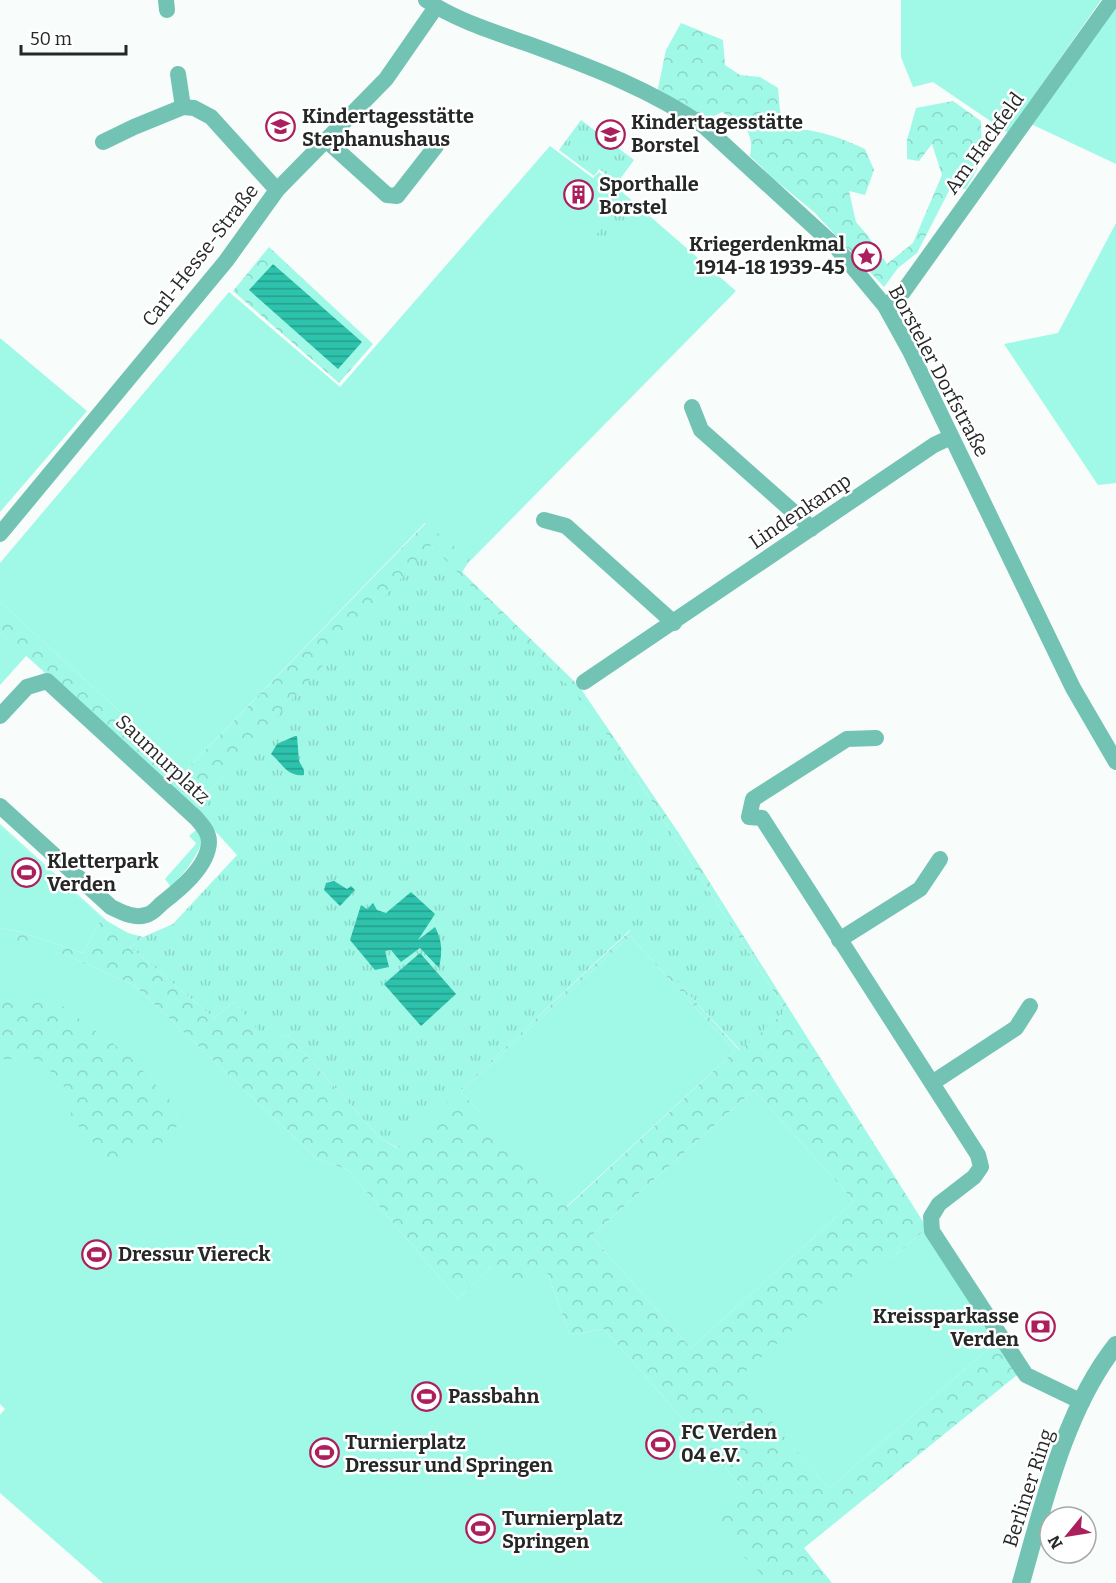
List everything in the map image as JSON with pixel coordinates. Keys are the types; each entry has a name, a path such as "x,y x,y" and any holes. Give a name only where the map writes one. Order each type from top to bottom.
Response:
{"street":[{"name":"Am Hackfeld","path":"885,306 903,292 1112,0"},
{"name":"Borsteler Dorfstraße","path":"431,3 498,33 608,76 662,100 684,113 705,127 836,247 885,306 1073,688 1116,762"},
{"name":"Carl-Hesse-Straße","path":"0,534 226,261 278,190 387,79 431,3"},
{"path":"178,74 183,107"},
{"path":"103,142 183,107 203,111 212,117 278,190"},
{"path":"326,140 387,195 396,196 436,146"},
{"path":"692,407 701,429 811,529"},
{"name":"Lindenkamp","path":"584,682 934,446 951,437"},
{"path":"544,520 566,526 674,622"},
{"name":"Saumurplatz","path":"0,716 27,687 47,681 196,818 206,830 209,843 193,876 177,892 148,915 129,916 111,907 0,806"},
{"path":"876,738 848,739 753,799 749,817 762,818 978,1155 981,1167 975,1177 939,1204 931,1216 932,1231 1026,1375 1082,1402"},
{"path":"840,940 920,889 940,859"},
{"path":"932,1083 1016,1028 1030,1006"},
{"name":"Berliner Ring","path":"1021,1583 1055,1462 1082,1402 1116,1345"}],"green space":[{"path":"901,0 1101,0 1008,133 933,82 913,87 901,57"},
{"path":"1116,5 1116,164 1031,124"},
{"path":"681,23 723,40 725,65 740,75 760,77 778,88 780,111 791,129 829,135 865,149 874,170 865,195 849,191 856,222 887,264 913,243 942,175 932,144 919,161 907,159 907,140 916,108 953,101 981,121 982,160 966,189 950,189 917,253 898,268 884,287 814,212 750,156 751,140 741,125 722,112 706,120 657,93 666,50"},
{"path":"581,120 634,160 617,183 599,169 594,176 559,150"},
{"path":"550,146 593,178 599,172 736,291 470,561 425,523 185,771 0,602 0,563 229,292 340,387"},
{"path":"626,199 641,211 609,248 595,236"},
{"path":"1116,223 1116,483 1098,485 1004,344 1058,333"},
{"path":"269,247 373,344 339,383 233,291","holes":["273,264 360,341 250,291"]},
{"path":"0,338 87,411 0,512"},
{"path":"426,523 470,560 462,572 579,686 680,835 927,1228 889,1261 880,1252 736,1380 829,1489 998,1340 1017,1375 804,1548 832,1583 770,1583 714,1526 745,1490 604,1329 570,1335 547,1272 519,1284 492,1266 458,1299 348,1170 316,1158 134,985 63,954 37,948 0,947 0,928 21,932 83,953 102,918 0,824 107,921 128,933 143,937 130,947 214,1018 234,1002 266,1038 288,1035 381,1139 397,1148 631,930 739,1050 786,1011 621,754 432,546 194,808 0,632 0,602 185,771","holes":["630,936 735,1051 567,1207 461,1092","754,1090 854,1201 691,1348 591,1236"]},
{"path":"431,545 584,702 621,754 786,1011 740,1050 630,930 398,1148 381,1139 288,1035 266,1039 234,1002 214,1018 130,947 143,937 173,924 237,855 194,808"},
{"path":"0,632 27,655 0,685"},
{"name":"Kletterpark Verden","path":"0,826 102,918 83,953 21,932 0,928"},
{"path":"196,830 203,838 197,852 171,887 165,879 195,845 196,843 189,836"},
{"path":"630,936 735,1051 566,1207 461,1092"},
{"path":"0,947 37,947 63,954 134,985 316,1158 348,1170 458,1299 492,1266 547,1272 570,1335 604,1329 745,1490 770,1583 103,1583 0,1493 0,1415 5,1409 0,1404"},
{"path":"46,994 127,1054 183,1114 169,1141 140,1147 135,1163 113,1164 72,1119 66,1089 40,1059 0,1059 0,996"},
{"path":"754,1090 854,1201 691,1348 591,1236"},
{"path":"927,1228 998,1340 829,1489 735,1380 880,1251 889,1261"}],"shaded area":[{"path":"273,264 362,342 338,369 249,290"},
{"path":"297,736 299,761 304,775 289,772 271,754 277,744"},
{"path":"334,881 347,889 351,886 355,890 340,906 324,890 326,883"},
{"path":"411,892 435,914 418,940 435,927 441,948 439,968 420,948 401,962 391,950 385,951 389,967 375,970 350,940 361,905 367,909 373,903 377,910 386,913"},
{"path":"420,953 456,994 421,1026 384,984"}],"place":[{"name":"Kindertagesstätte Stephanushaus","path":"281,127"},
{"name":"Kindertagesstätte Borstel","path":"610,134"},
{"name":"Sporthalle Borstel","path":"578,195"},
{"name":"Kriegerdenkmal 1914-18 1939-45","path":"866,256"},
{"name":"Kletterpark Verden","path":"26,872"},
{"name":"Dressur Viereck","path":"97,1254"},
{"name":"Kreissparkasse Verden","path":"1040,1327"},
{"name":"Passbahn","path":"427,1396"},
{"name":"FC Verden 04 e.V.","path":"660,1444"},
{"name":"Turnierplatz Dressur und Springen","path":"324,1453"},
{"name":"Turnierplatz Springen","path":"481,1529"}]}
